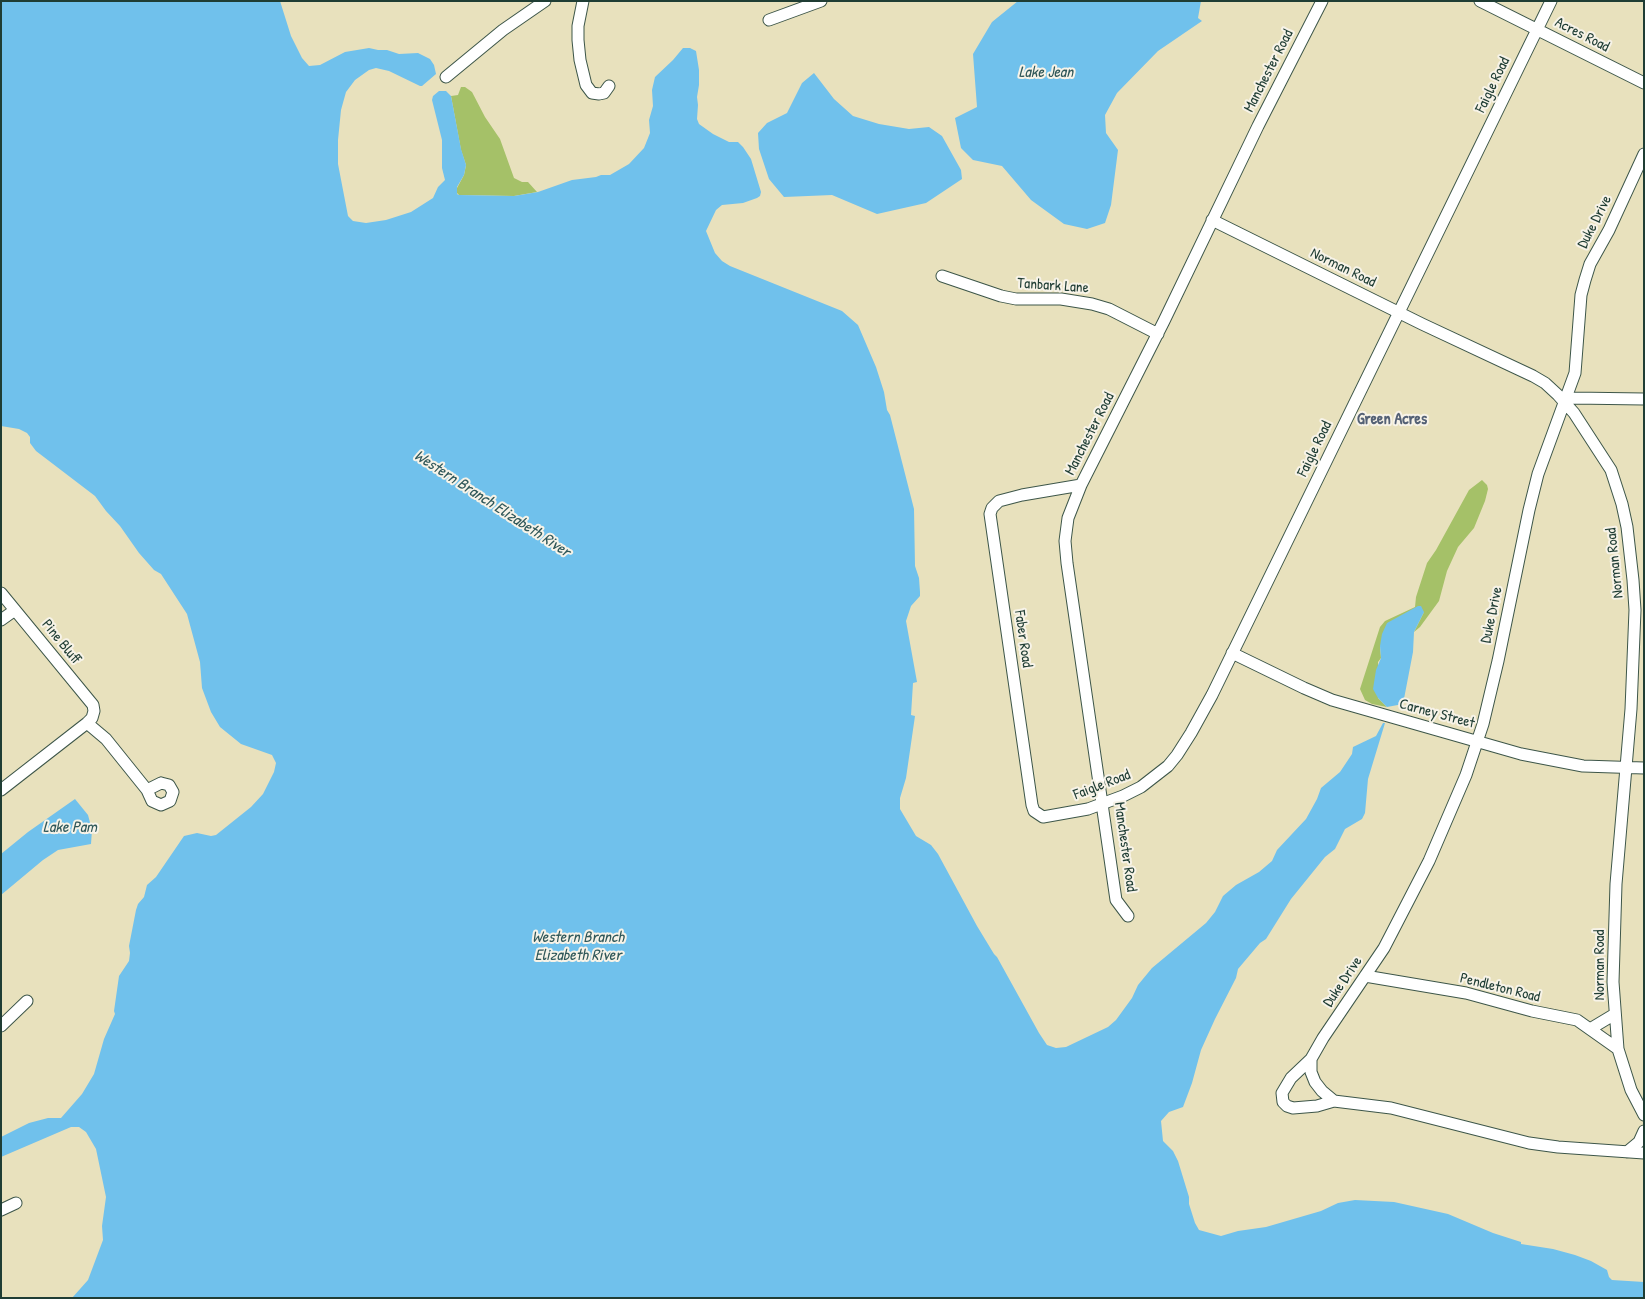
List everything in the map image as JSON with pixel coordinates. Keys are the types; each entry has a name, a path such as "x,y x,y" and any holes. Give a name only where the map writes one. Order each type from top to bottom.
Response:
{"street":[{"path":"446,77 503,30 545,1"},
{"path":"583,1 578,40 580,60 586,85 588,90 596,94 604,93 609,86"},
{"path":"769,20 821,1"},
{"name":"Manchester Road","path":"1128,916 1116,900 1065,541 1068,518 1082,485 1158,334 1258,126 1322,1"},
{"name":"Acres Road","path":"1480,1 1644,83"},
{"name":"Faigle Road","path":"1032,805 1034,811 1043,817 1076,812 1102,804 1141,787 1173,761 1204,710 1551,1"},
{"name":"Duke Drive","path":"1644,154 1609,230 1590,264 1585,280 1581,295 1577,361 1571,388 1547,448 1529,510 1498,661 1478,741 1454,806 1429,861 1384,948 1310,1059 1286,1085 1282,1094 1283,1102 1293,1108 1306,1108 1334,1100 1391,1108 1529,1143 1559,1148 1644,1153"},
{"name":"Norman Road","path":"1212,220 1533,376 1565,402 1611,470 1627,527 1635,610 1631,709 1616,884 1613,947 1615,1014 1618,1049 1632,1090 1644,1114"},
{"name":"Tanbark Lane","path":"942,276 1001,296 1016,299 1061,299 1092,304 1109,309 1158,334"},
{"path":"1565,402 1573,398 1644,399"},
{"name":"Faber Road","path":"1032,805 990,516 992,508 999,501 1082,485"},
{"name":"Pine Bluff","path":"1,593 93,705 92,718 87,722"},
{"path":"1,620 15,610"},
{"name":"Carney Street","path":"1232,653 1332,700 1521,754 1583,766 1644,768"},
{"path":"1,790 87,722 106,739 147,790"},
{"name":"Pendleton Road","path":"1365,976 1466,994 1532,1012 1578,1020 1618,1049"},
{"path":"1,1026 28,1001"},
{"name":"Norman Road","path":"1590,1029 1615,1014"},
{"path":"1310,1059 1311,1072 1315,1082 1322,1091 1334,1100"},
{"path":"1627,1152 1638,1142 1644,1131"},
{"path":"1,1210 16,1203"}],"green space":[{"path":"461,87 465,87 472,92 485,117 500,139 514,178 522,182 528,182 537,192 514,196 459,195 457,193 457,188 464,175 466,165 461,150 451,96 458,95"},
{"path":"1482,480 1488,489 1485,501 1474,528 1458,547 1447,571 1439,601 1420,627 1414,632 1424,612 1380,646 1378,698 1387,707 1372,704 1365,700 1360,689 1380,627 1385,621 1415,607 1416,597 1427,563 1469,490"}],"water":[{"name":"Western Branch Elizabeth River","path":"1,1 280,1 291,36 302,58 309,66 320,65 345,52 369,48 387,50 399,54 418,53 430,59 436,74 422,86 389,71 376,68 369,70 355,80 346,92 341,110 338,164 348,216 353,221 366,223 386,220 411,212 433,198 438,187 445,180 442,168 442,140 432,100 433,96 439,91 446,91 451,96 466,165 464,175 457,187 457,194 514,196 538,192 572,180 610,175 629,164 644,148 650,133 649,120 653,106 652,90 655,77 683,48 690,48 696,51 699,70 697,119 699,124 713,134 729,142 738,142 743,147 751,159 761,192 757,198 743,203 722,205 716,210 706,231 715,253 730,266 842,311 858,325 876,367 914,509 915,566 919,578 920,592 920,596 911,606 906,621 917,682 913,683 911,715 915,716 906,778 900,798 900,809 916,836 931,845 938,854 977,926 997,957 1047,1045 1056,1048 1066,1047 1108,1027 1116,1020 1132,998 1138,985 1152,968 1206,923 1215,912 1223,896 1272,861 1277,850 1306,819 1321,788 1340,772 1352,754 1353,747 1376,736 1383,723 1385,723 1368,779 1365,813 1362,819 1345,829 1335,849 1325,857 1291,899 1266,939 1260,943 1238,969 1236,978 1201,1050 1183,1107 1169,1112 1161,1121 1163,1141 1173,1151 1178,1161 1195,1223 1199,1230 1221,1236 1238,1231 1266,1227 1321,1211 1338,1203 1355,1200 1394,1202 1448,1214 1493,1233 1521,1242 1521,1244 1553,1249 1591,1261 1607,1270 1612,1280 1644,1282 1644,1298 72,1298 88,1280 103,1240 102,1226 106,1197 96,1149 86,1132 79,1127 71,1127 1,1157 1,1137 29,1123 48,1118 61,1118 82,1094 94,1074 104,1039 115,1014 119,976 129,961 129,946 136,910 144,897 147,885 156,877 184,836 197,833 211,836 216,835 251,807 263,794 274,772 276,763 272,755 241,744 220,727 211,712 202,688 200,662 187,614 161,574 154,570 139,553 95,496 36,451 30,443 30,437 27,433 19,429 1,426"},
{"name":"Lake Jean","path":"1018,1 1201,1 1198,18 1202,21 1158,51 1117,93 1105,115 1106,133 1118,150 1111,205 1105,223 1087,229 1064,224 1031,200 1002,166 973,160 961,148 955,118 977,107 973,54 992,22"},
{"path":"814,73 834,99 853,116 879,124 909,129 929,127 942,136 961,170 962,179 926,203 877,214 832,195 784,197 769,179 759,149 758,133 767,123 787,113 802,83"},
{"path":"1421,606 1424,612 1414,632 1413,652 1403,704 1387,707 1378,698 1373,689 1376,670 1381,658 1382,634 1387,623"},
{"name":"Lake Pam","path":"75,799 88,815 92,830 91,844 58,850 1,895 1,854 28,832"}],"district":[{"name":"Green Acres","path":"1392,420"}]}
